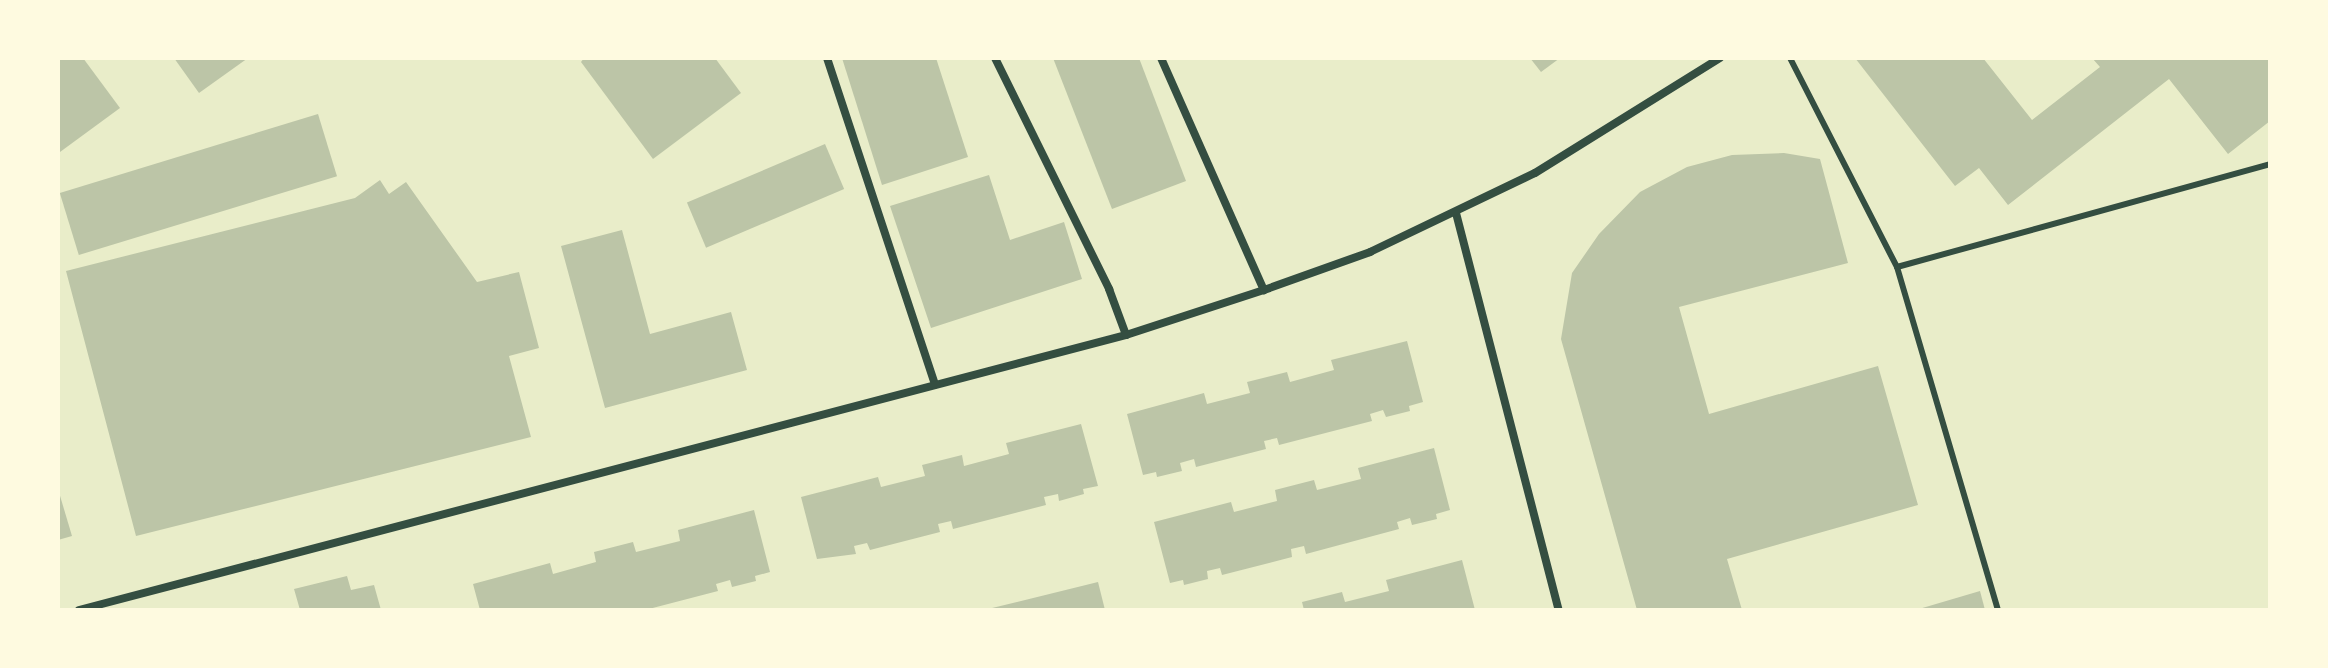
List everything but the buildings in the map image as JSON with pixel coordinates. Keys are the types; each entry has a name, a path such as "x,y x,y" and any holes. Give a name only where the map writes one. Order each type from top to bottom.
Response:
{"street":[{"path":"827,58 935,385"},
{"path":"995,58 1109,289 1126,335"},
{"path":"1161,58 1264,290"},
{"path":"79,610 1126,335 1264,290 1456,213 1607,133 1720,58"},
{"path":"1456,213 1559,610"}],"lane":[{"path":"1790,58 1897,267 1998,610"},
{"path":"1897,267 2270,164"}]}
